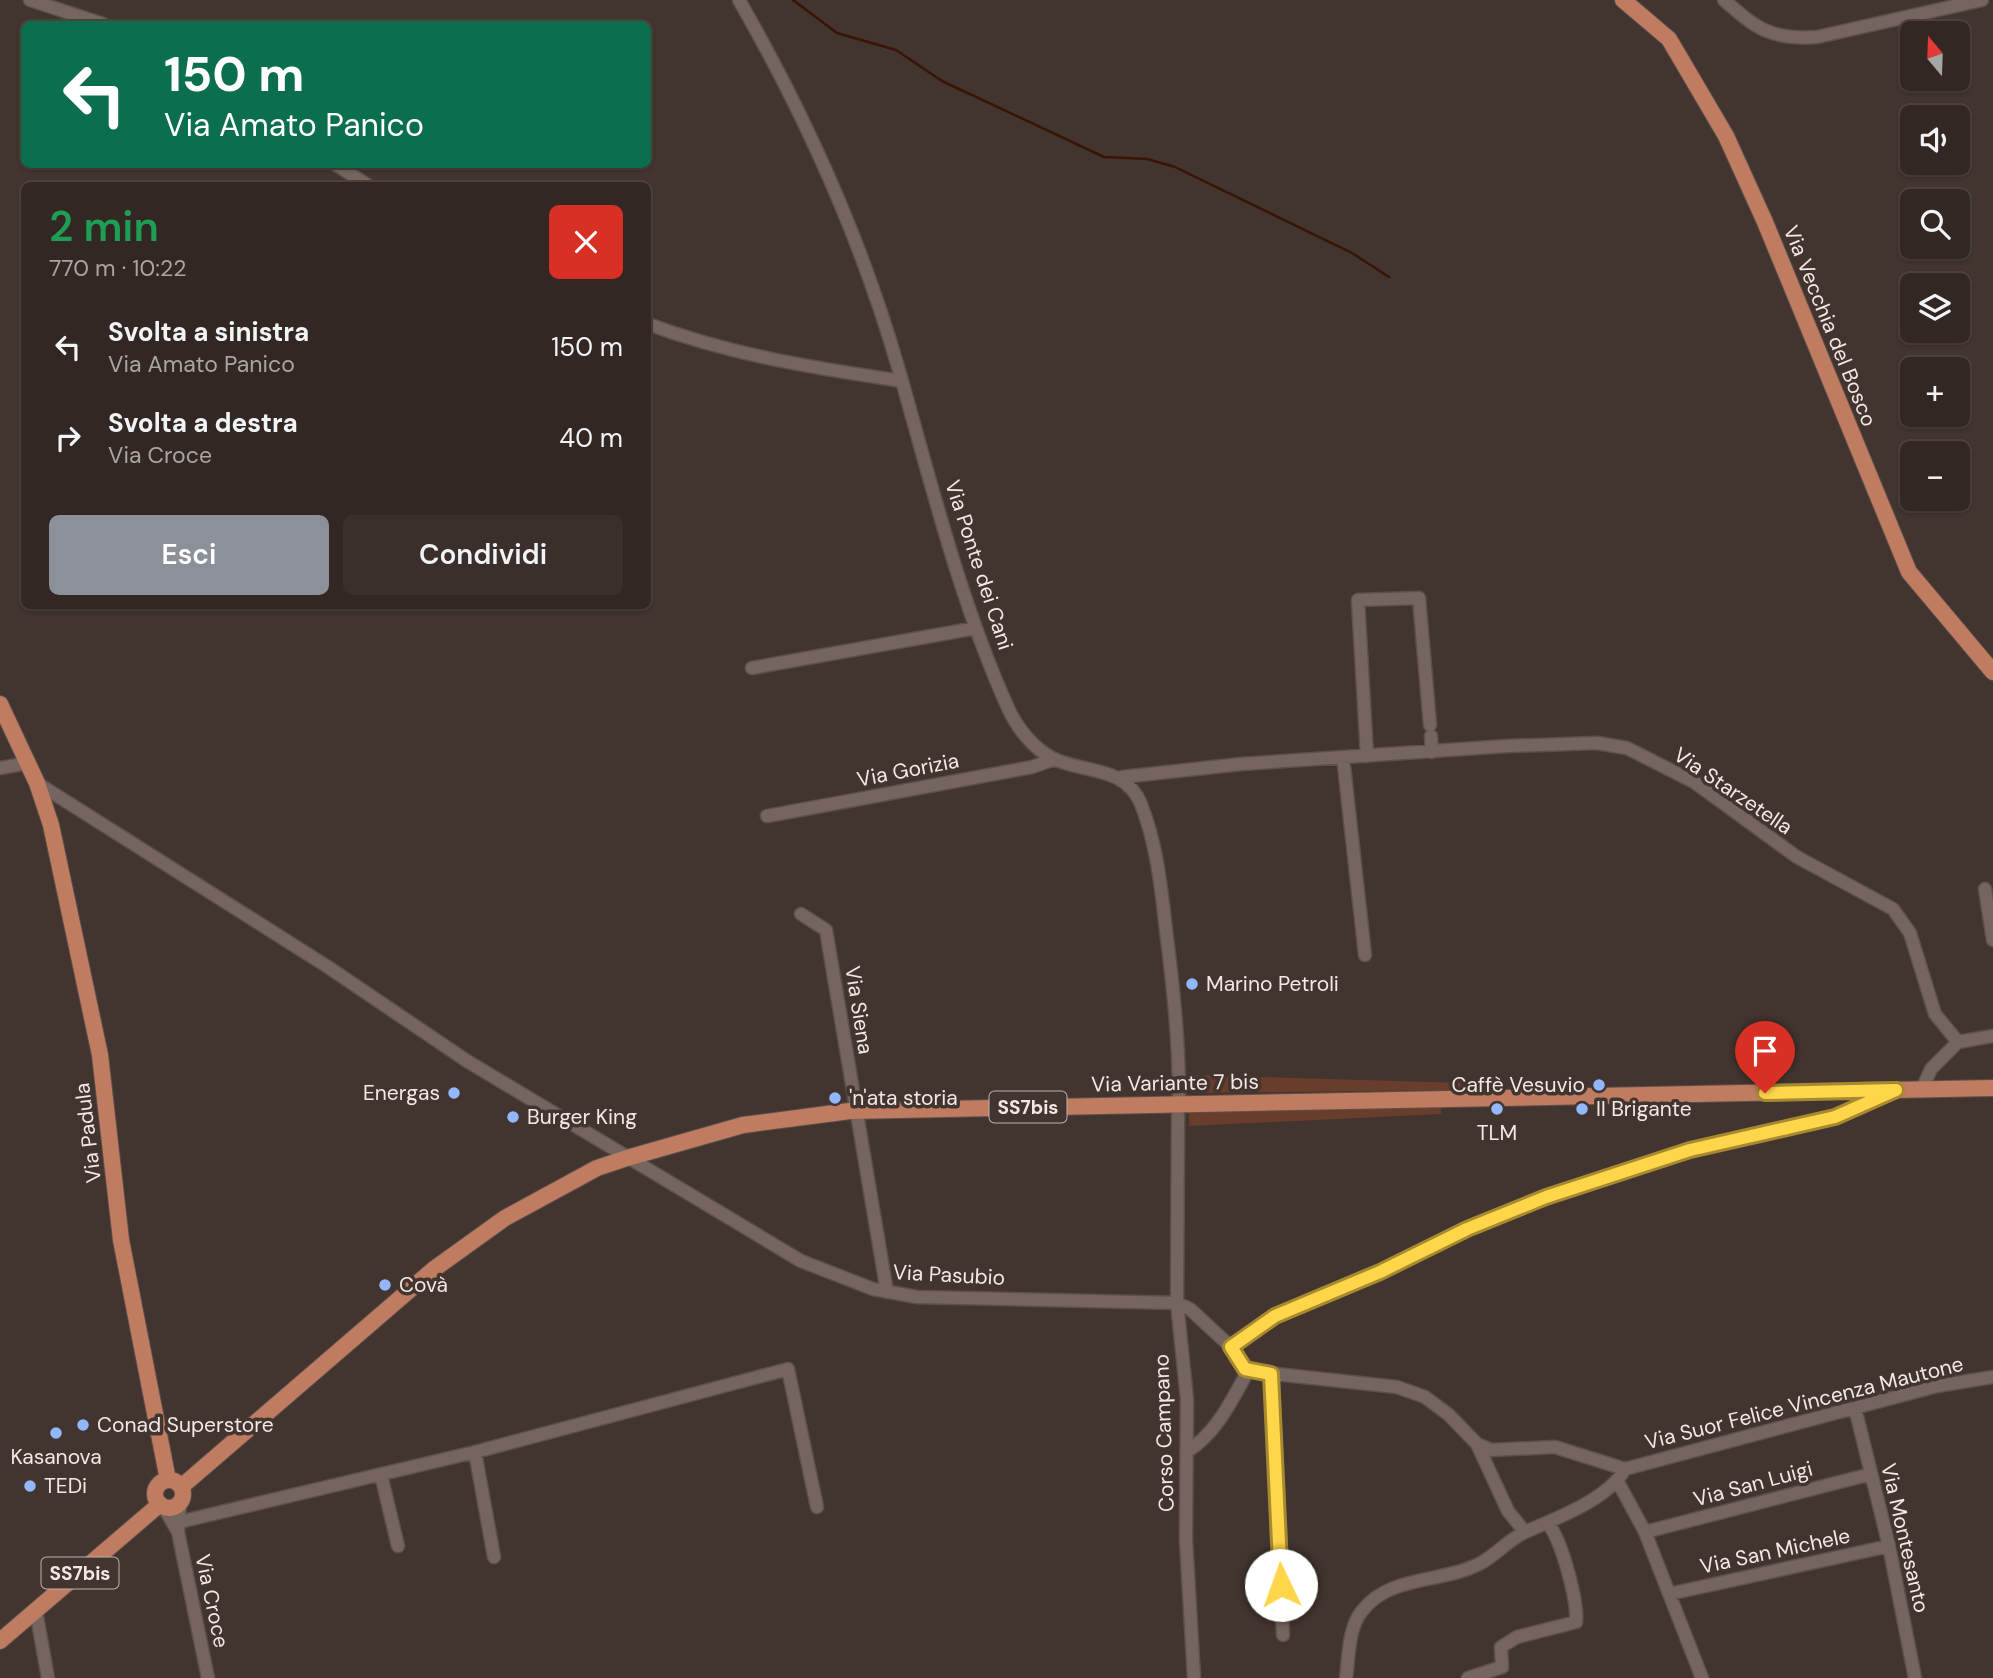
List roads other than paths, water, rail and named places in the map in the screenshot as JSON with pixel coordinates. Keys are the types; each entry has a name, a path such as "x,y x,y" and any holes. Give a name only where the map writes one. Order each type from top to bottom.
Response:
{"main road":[{"name":"Via Vecchia del Bosco","path":"1623,0 1669,39 1726,136 1765,222 1909,572 1993,672"},
{"name":"Via Padula","path":"0,704 37,783 51,825 100,1055 121,1240 177,1490"},
{"name":"Via Variante 7 bis","path":"177,1490 353,1336 468,1242 547,1194 597,1168 743,1125 855,1110 1993,1088"},
{"path":"160,1484 177,1490 170,1508 161,1505 156,1492 160,1484"},
{"name":"SS7bis","path":"0,1641 161,1505"}],"street":[{"path":"30,0 94,21"},
{"name":"Via Ponte dei Cani","path":"739,0 788,85 857,247 902,381 976,628 1019,727 1038,748 1055,759 1122,777"},
{"path":"1724,0 1755,27 1768,33 1796,38 1817,37 1982,0"},
{"path":"341,168 363,182"},
{"path":"651,325 700,343 762,359 902,381"},
{"path":"1367,756 1358,600 1419,598 1432,752"},
{"path":"752,668 976,628"},
{"name":"Via Starzetella","path":"1122,777 1241,764 1507,746 1597,743 1627,748 1694,782 1797,857 1893,909 1910,933 1935,1013 1958,1042"},
{"path":"1343,757 1365,955"},
{"name":"Via Gorizia","path":"767,816 1032,767 1055,759"},
{"path":"0,768 28,763"},
{"path":"1122,777 1139,800 1156,852 1179,1034 1179,1096"},
{"path":"37,783 328,967 436,1041 627,1158"},
{"path":"1985,889 1993,940"},
{"name":"Via Siena","path":"801,914 827,930 887,1292"},
{"path":"1922,1089 1931,1069 1958,1042 1993,1036"},
{"path":"1231,1347 1275,1316 1380,1272 1467,1229 1546,1197 1690,1150 1835,1117 1896,1090"},
{"name":"Corso Campano","path":"1178,1115 1177,1303 1186,1399 1186,1540 1194,1678"},
{"name":"Via Pasubio","path":"627,1158 801,1261 887,1292 917,1297 1177,1303"},
{"path":"1177,1303 1190,1309 1231,1347 1248,1371 1397,1387 1424,1397 1449,1415 1477,1444 1508,1511 1525,1532"},
{"path":"178,1527 788,1369 817,1507"},
{"path":"1188,1451 1210,1432 1233,1401 1248,1371"},
{"path":"1271,1374 1283,1634"},
{"name":"Via Suor Felice Vincenza Mautone","path":"1625,1469 1937,1386 1993,1377"},
{"name":"Via Montesanto","path":"1855,1408 1889,1546 1915,1678"},
{"path":"1346,1678 1354,1627 1370,1602 1391,1589 1480,1564 1525,1532 1549,1525 1618,1482 1625,1469 1555,1447 1502,1451 1477,1444"},
{"path":"475,1452 494,1557"},
{"name":"Via San Luigi","path":"1645,1532 1871,1474"},
{"path":"381,1475 398,1546"},
{"path":"1618,1482 1645,1532 1702,1678"},
{"name":"Via Croce","path":"177,1490 178,1527 208,1678"},
{"name":"Via Croce","path":"161,1505 178,1527"},
{"path":"1468,1678 1502,1667 1502,1647 1517,1637 1576,1622 1565,1559 1558,1536 1549,1525"},
{"name":"Via San Michele","path":"1669,1594 1889,1546"},
{"path":"36,1611 48,1678"}],"waterway":[{"path":"793,0 837,33 896,50 942,81 1104,157 1147,159 1175,167 1352,253 1389,277"}],"place":[{"name":"Marino Petroli","path":"1192,984"},
{"name":"Caffè Vesuvio","path":"1599,1085"},
{"name":"Energas","path":"454,1093"},
{"name":"'n'ata storia","path":"835,1098"},
{"name":"TLM","path":"1497,1109"},
{"name":"Il Brigante","path":"1582,1109"},
{"name":"Burger King","path":"513,1117"},
{"name":"Covà","path":"385,1285"},
{"name":"Conad Superstore","path":"83,1425"},
{"name":"Kasanova","path":"56,1433"},
{"name":"TEDi","path":"30,1486"}]}
